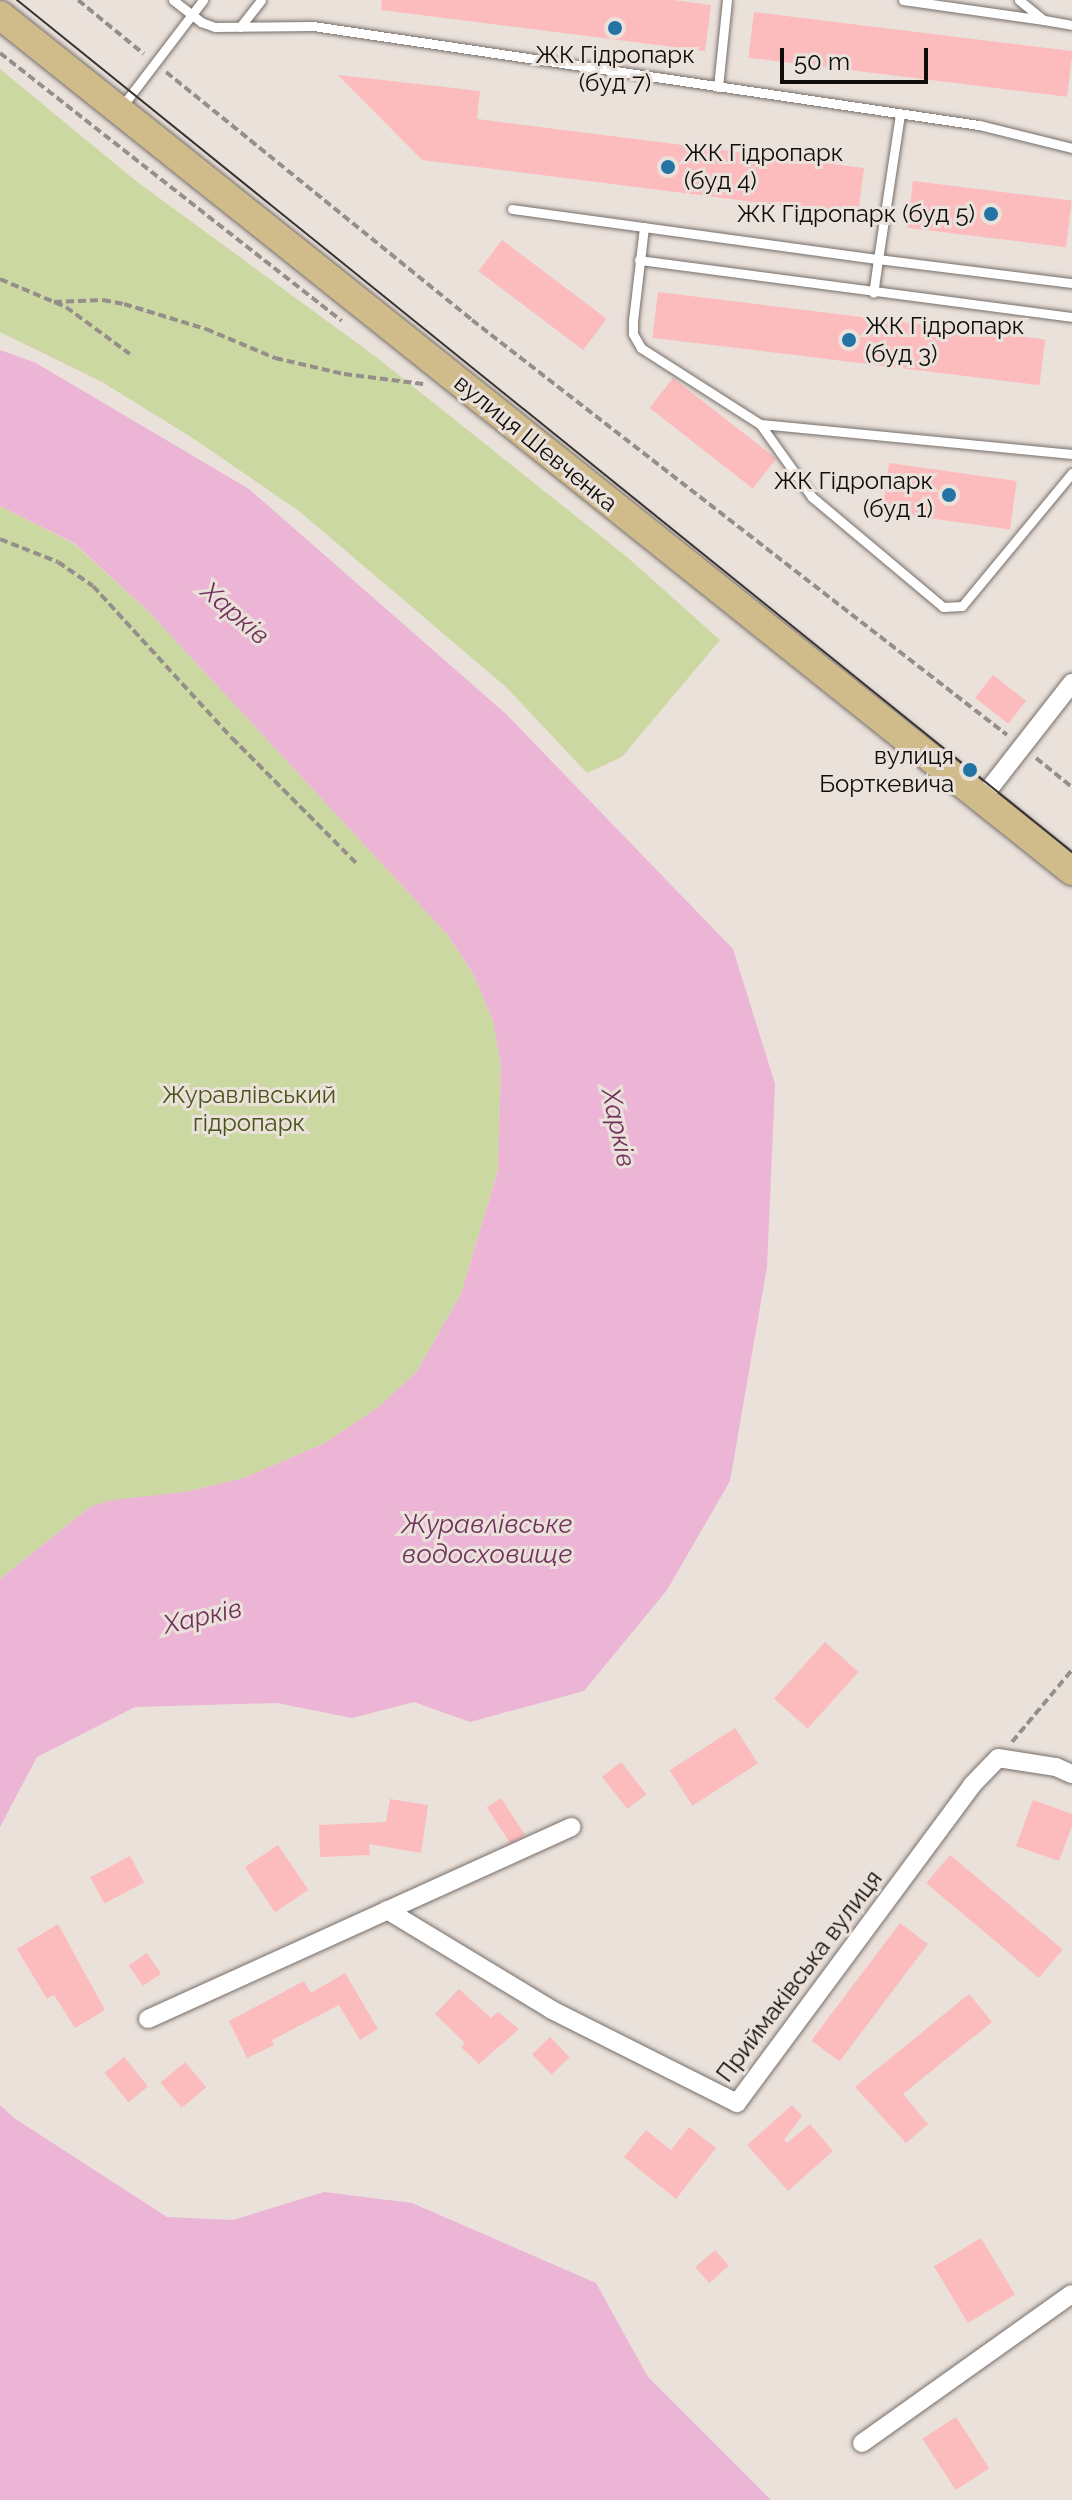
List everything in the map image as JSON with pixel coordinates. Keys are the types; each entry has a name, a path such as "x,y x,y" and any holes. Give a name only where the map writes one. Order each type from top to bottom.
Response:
{"main road":[{"name":"вулиця Шевченка","path":"0,15 1072,871"}],"street":[{"path":"982,798 1072,683"},
{"path":"998,1758 1056,1767 1072,1774"},
{"name":"Приймаківська вулиця","path":"387,1910 552,2010 737,2103 972,1785 998,1758"},
{"path":"148,2019 571,1827"},
{"path":"862,2443 1072,2294"}],"lane":[{"path":"173,0 215,27 313,26 979,125 1072,148"},
{"path":"118,110 203,0"},
{"path":"240,27 261,0"},
{"path":"718,87 727,0"},
{"path":"903,0 1072,25"},
{"path":"1019,0 1044,20"},
{"path":"873,293 900,114"},
{"path":"512,209 1072,283"},
{"path":"644,227 633,320 633,334 641,348 760,424 812,497 943,607 962,606 1072,473"},
{"path":"639,260 1072,317"},
{"path":"760,424 1072,454"}],"path":[{"path":"78,0 484,330 1072,787"},
{"path":"0,279 54,302 99,328 130,354"},
{"path":"54,302 103,300 124,304 206,329 275,358 344,374 423,384"},
{"path":"0,539 58,562 93,586 232,738 357,864"},
{"path":"998,1758 1072,1670"}],"green space":[{"path":"0,69 136,181 376,357 627,557 720,640 622,757 587,773 506,687 299,511 191,437 102,382 0,332"},
{"name":"Журавлівський гідропарк","path":"0,506 73,543 149,612 447,934 474,975 493,1021 501,1065 498,1169 461,1294 417,1371 380,1406 325,1443 244,1478 185,1492 90,1507 0,1579"}],"water":[{"name":"Журавлівське водосховище","path":"0,350 36,363 249,489 506,714 733,949 775,1084 767,1267 730,1481 667,1590 584,1691 470,1722 414,1702 352,1718 277,1703 135,1707 37,1757 0,1827 0,1579 90,1507 112,1500 185,1492 244,1478 325,1443 380,1406 417,1371 461,1294 498,1170 501,1065 493,1021 474,975 447,934 149,612 74,543 0,506"},
{"path":"0,2105 14,2118 167,2217 233,2220 324,2192 412,2203 596,2283 648,2377 771,2500 0,2500"}],"building":[{"name":"ЖК Гідропарк (буд 7)","path":"382,0 673,0 711,5 705,51 381,10"},
{"path":"754,12 1072,51 1067,97 748,58"},
{"name":"ЖК Гідропарк (буд 4)","path":"338,75 480,91 477,119 864,168 858,215 422,160"},
{"name":"ЖК Гідропарк (буд 5)","path":"913,181 1072,200 1066,247 907,228"},
{"path":"502,240 607,319 583,350 479,271"},
{"name":"ЖК Гідропарк (буд 3)","path":"658,292 1045,340 1039,385 652,338"},
{"path":"673,378 776,459 753,489 650,408"},
{"name":"ЖК Гідропарк (буд 1)","path":"889,463 1017,481 1010,529 882,512"},
{"path":"993,675 1026,701 1008,724 975,698"},
{"path":"825,1642 858,1672 808,1729 774,1698"},
{"path":"735,1728 758,1763 692,1806 670,1770"},
{"path":"621,1762 646,1794 627,1809 602,1777"},
{"path":"501,1798 525,1835 511,1844 487,1807"},
{"path":"390,1799 428,1805 421,1853 369,1844 370,1855 320,1857 319,1825 386,1822"},
{"path":"1033,1800 1072,1814 1072,1826 1059,1861 1016,1846"},
{"path":"278,1845 308,1890 275,1912 245,1867"},
{"path":"950,1855 1063,1949 1039,1978 926,1883"},
{"path":"130,1856 144,1882 104,1904 90,1877"},
{"path":"900,1923 928,1944 839,2061 812,2040"},
{"path":"58,1924 105,2010 75,2028 54,1995 47,1999 17,1949"},
{"path":"147,1953 161,1974 143,1986 129,1965"},
{"path":"345,1973 378,2029 360,2040 339,2005 272,2040 274,2045 247,2058 229,2021 304,1981 311,1993"},
{"path":"459,1989 491,2018 498,2012 519,2029 479,2064 461,2047 465,2043 435,2014"},
{"path":"969,1994 992,2022 903,2094 928,2124 906,2143 855,2087"},
{"path":"550,2037 569,2057 551,2075 532,2054"},
{"path":"124,2057 148,2087 128,2102 105,2073"},
{"path":"185,2062 206,2087 182,2108 160,2083"},
{"path":"792,2105 802,2116 784,2140 787,2143 810,2124 833,2151 788,2191 747,2145"},
{"path":"689,2127 716,2148 676,2199 624,2157 646,2130 671,2150"},
{"path":"981,2238 1015,2295 968,2323 934,2266"},
{"path":"715,2250 729,2266 709,2283 695,2267"},
{"path":"956,2417 989,2468 956,2490 922,2439"}],"tram line":[{"path":"17,0 1072,852"}],"place":[{"name":"ЖК Гідропарк (буд 7)","path":"615,28"},
{"name":"ЖК Гідропарк (буд 4)","path":"668,167"},
{"name":"ЖК Гідропарк (буд 5)","path":"991,214"},
{"name":"ЖК Гідропарк (буд 3)","path":"849,340"},
{"name":"ЖК Гідропарк (буд 1)","path":"949,495"},
{"name":"вулиця Борткевича","path":"970,770"}],"water label":[{"name":"Харків","path":"235,614"},
{"name":"Харків","path":"618,1128"},
{"name":"Харків","path":"203,1617"}]}
